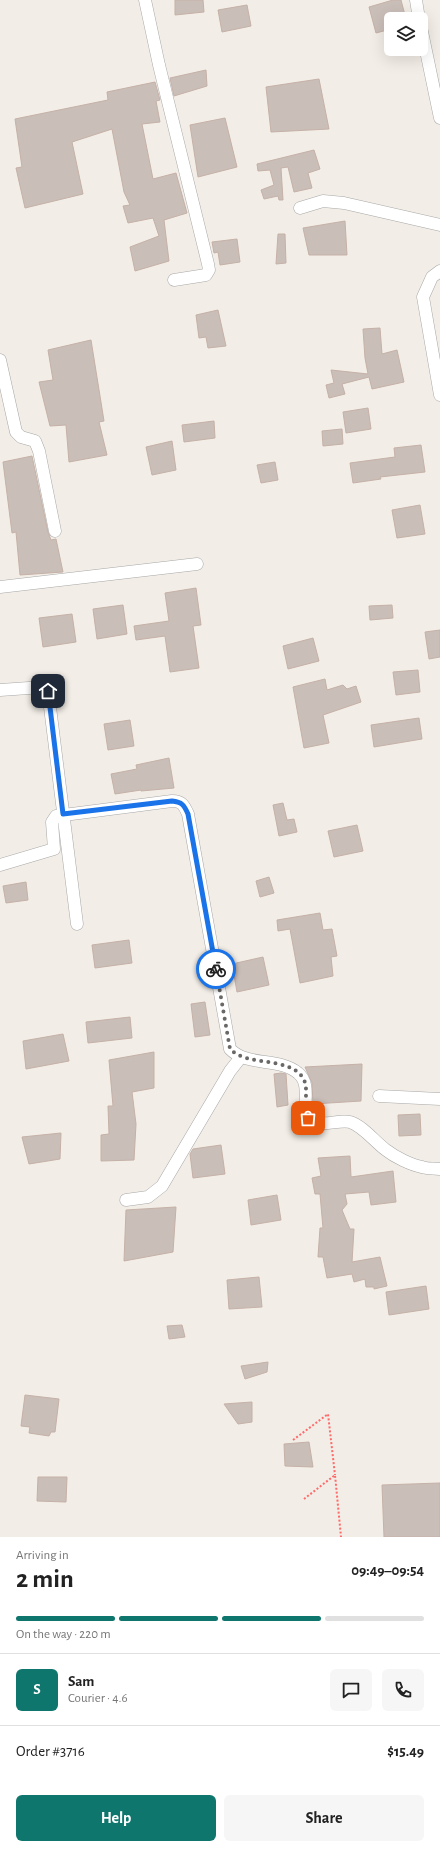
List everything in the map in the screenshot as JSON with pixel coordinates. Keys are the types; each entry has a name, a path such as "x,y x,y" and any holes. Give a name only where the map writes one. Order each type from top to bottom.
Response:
{"street":[{"path":"144,0 209,270 206,276 174,280"},
{"path":"416,0 419,12"},
{"path":"427,56 440,118"},
{"path":"300,208 311,203 323,201 344,202 440,225"},
{"path":"440,271 432,277 423,297 440,394"},
{"path":"0,360 16,432 21,437 35,441 39,451 55,530"},
{"path":"0,587 197,564"},
{"path":"0,690 42,687 48,691 77,924"},
{"path":"0,865 54,849 52,822 56,816 172,801 178,801 184,805 188,814 230,1049 241,1057 279,1065 298,1073 303,1079 305,1085 307,1098 305,1112 308,1118 313,1122 322,1124 350,1122 369,1135 388,1152 422,1168 440,1169"},
{"path":"126,1200 148,1197 162,1186 230,1071 241,1057"},
{"path":"379,1096 440,1099"}],"path":[{"path":"293,1440 328,1414 341,1537"},
{"path":"304,1499 335,1475"}],"building":[{"path":"175,0 203,0 204,12 175,15"},
{"path":"393,0 401,0 404,12 384,12 384,31 376,33 369,7"},
{"path":"247,5 251,26 222,32 218,10"},
{"path":"206,70 207,86 174,96 170,78"},
{"path":"319,79 329,129 271,132 266,87"},
{"path":"155,82 160,100 156,101 160,122 142,124 153,179 176,173 187,213 164,220 169,261 135,271 130,247 159,236 153,218 128,223 123,206 130,205 124,192 112,129 72,142 83,194 25,208 16,168 22,167 15,119 108,100 107,92"},
{"path":"225,118 237,167 198,177 190,125"},
{"path":"314,150 320,169 308,173 312,188 294,192 288,167 281,168 283,200 279,200 278,196 264,199 261,190 274,185 270,170 258,171 257,164"},
{"path":"345,221 347,255 309,255 303,228"},
{"path":"278,234 285,234 286,263 276,264"},
{"path":"237,239 240,262 220,265 218,252 214,253 212,242"},
{"path":"218,310 226,346 208,348 206,337 199,338 196,315"},
{"path":"380,328 382,354 397,350 404,382 372,389 369,377 342,384 345,394 329,398 326,385 334,383 331,370 368,374 365,358 363,329"},
{"path":"91,340 104,421 99,422 107,455 69,462 66,425 50,426 39,382 53,380 48,350"},
{"path":"368,408 371,429 346,433 343,412"},
{"path":"214,421 215,438 184,442 182,425"},
{"path":"342,429 343,444 323,446 322,431"},
{"path":"172,441 176,470 152,475 146,447"},
{"path":"421,445 425,472 380,477 381,479 353,483 350,463 395,457 394,448"},
{"path":"32,456 48,532 51,540 56,539 63,572 20,575 16,532 12,533 3,462"},
{"path":"275,462 278,480 261,483 257,465"},
{"path":"420,505 425,534 397,538 392,510"},
{"path":"196,588 201,625 193,626 199,668 170,672 165,636 136,640 134,626 169,621 165,593"},
{"path":"123,605 127,634 97,639 93,609"},
{"path":"392,605 393,618 370,620 369,606"},
{"path":"72,614 76,642 43,647 39,618"},
{"path":"440,630 440,657 429,659 425,632"},
{"path":"313,638 319,661 288,669 283,646"},
{"path":"418,670 420,692 396,695 393,672"},
{"path":"325,679 327,690 343,685 347,689 356,686 361,702 323,715 329,743 304,748 293,687"},
{"path":"419,718 422,739 374,747 371,725"},
{"path":"130,720 134,746 108,750 104,724"},
{"path":"169,758 174,788 141,790 115,794 111,774 137,769 136,765"},
{"path":"283,803 287,820 294,819 297,832 279,836 273,805"},
{"path":"357,825 363,851 334,857 328,831"},
{"path":"269,877 274,893 260,897 256,881"},
{"path":"26,882 28,900 6,903 3,886"},
{"path":"320,913 323,930 332,929 337,956 331,957 333,976 300,983 290,929 278,931 277,920"},
{"path":"129,940 132,963 95,968 92,945"},
{"path":"263,957 269,985 237,992 232,964"},
{"path":"205,1002 210,1035 195,1037 191,1004"},
{"path":"130,1017 132,1038 88,1043 86,1022"},
{"path":"63,1034 69,1061 26,1069 23,1041"},
{"path":"154,1052 154,1088 132,1092 136,1124 134,1160 101,1161 101,1135 109,1134 108,1106 113,1106 109,1060"},
{"path":"362,1064 361,1101 313,1104 312,1083 305,1067"},
{"path":"274,1074 286,1074 288,1105 277,1107"},
{"path":"420,1114 421,1135 399,1136 398,1115"},
{"path":"61,1133 60,1159 29,1164 22,1137"},
{"path":"221,1145 225,1174 193,1178 190,1154 193,1149"},
{"path":"350,1156 351,1177 393,1171 396,1202 371,1205 369,1192 345,1194 347,1204 342,1210 350,1229 354,1229 352,1262 380,1257 387,1286 374,1289 374,1287 366,1287 365,1279 354,1282 352,1274 327,1278 323,1257 318,1257 320,1228 323,1228 320,1194 315,1194 312,1178 321,1176 318,1158"},
{"path":"277,1195 281,1220 251,1225 248,1200"},
{"path":"176,1207 173,1252 124,1261 126,1210"},
{"path":"259,1277 262,1307 229,1309 227,1280"},
{"path":"426,1286 429,1309 389,1315 386,1292"},
{"path":"182,1325 185,1337 169,1339 167,1326"},
{"path":"268,1362 267,1372 245,1379 241,1366"},
{"path":"25,1395 59,1399 55,1432 51,1432 49,1436 29,1433 30,1427 21,1426"},
{"path":"252,1402 252,1422 238,1424 224,1404"},
{"path":"309,1442 313,1467 285,1466 284,1444"},
{"path":"38,1477 67,1477 66,1502 37,1501"},
{"path":"440,1483 440,1537 384,1537 382,1485"}],"way so far":[{"path":"216,969 230,1049 234,1054 241,1057 272,1063 286,1067 298,1073 303,1079 305,1085 307,1098 305,1112 308,1118"}],"route":[{"path":"48,691 63,814 172,801 178,801 184,805 188,814 216,969"}]}
